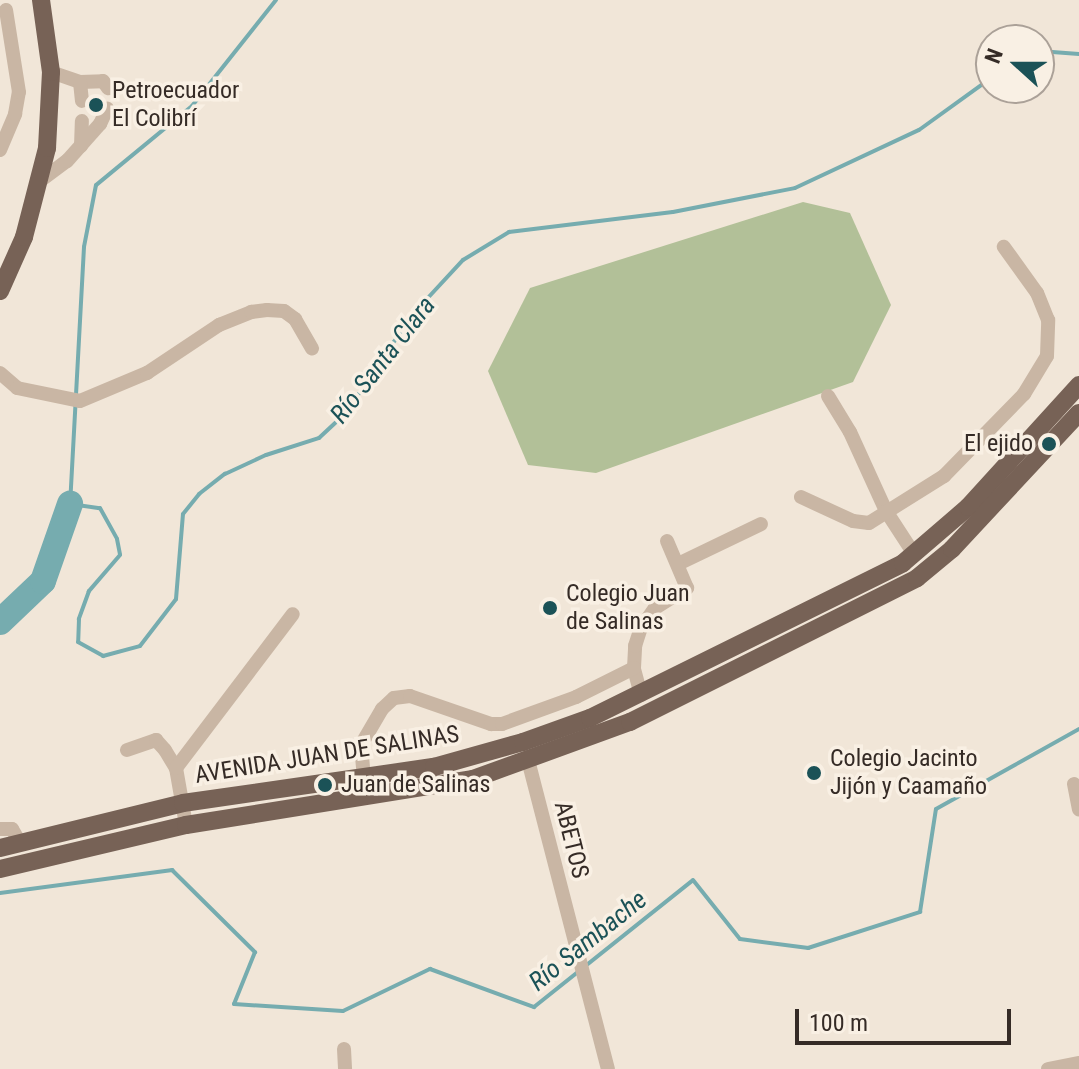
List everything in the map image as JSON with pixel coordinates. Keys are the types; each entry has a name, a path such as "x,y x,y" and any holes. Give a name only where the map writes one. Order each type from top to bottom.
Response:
{"main road":[{"path":"0,291 24,237 40,181 50,120 51,72 41,0"},
{"name":"AVENIDA JUAN DE SALINAS","path":"0,848 183,803 434,767 645,703 914,554 968,507 1079,385"},
{"name":"AVENIDA JUAN DE SALINAS","path":"0,869 186,825 473,779 528,760 917,578 952,549 1075,422"}],"street":[{"path":"0,150 15,114 19,92 6,10"},
{"path":"51,72 80,82 103,81 108,88"},
{"path":"80,82 82,101"},
{"path":"40,181 81,146 100,124 107,109"},
{"path":"81,146 82,121"},
{"path":"801,497 853,521 869,523 944,476 1024,394 1047,356 1048,320 1037,293 1004,247"},
{"path":"0,373 17,388 61,400 80,401 147,373 219,325 251,312 284,311 295,319 312,349"},
{"path":"828,396 850,432 886,511 914,554"},
{"path":"678,564 761,524"},
{"path":"645,703 634,668 635,646 650,612 687,588 667,541"},
{"path":"176,768 293,614"},
{"path":"364,779 361,745 382,709 394,698 410,696 491,724 502,724 576,697 634,668"},
{"path":"127,750 156,740 176,768 186,825"},
{"name":"ABETOS","path":"528,760 608,1069"},
{"path":"1074,784 1079,810"},
{"path":"0,829 12,829 20,843"},
{"path":"344,1049 345,1069"},
{"path":"1048,1069 1079,1063"}],"green space":[{"path":"803,202 850,213 891,305 853,382 596,473 528,465 488,371 530,288"}],"waterway":[{"name":"Río Santa Clara","path":"276,0 192,106 96,185 84,247 70,504 100,508 117,539 120,555 89,591 79,619 78,642 103,656 140,646 176,599 183,514 199,494 225,474 266,455 319,438 348,411 380,360 425,301 463,260 509,232 673,212 795,188 919,130 975,90"},
{"name":"Río Santa Clara","path":"1055,52 1079,54"},
{"name":"Río Santa Clara","path":"0,622 43,581 70,504"},
{"name":"Río Sambache","path":"0,893 172,870 255,952 234,1004 343,1011 430,969 534,1007 693,880 740,939 808,948 920,912 936,809 1079,729"}],"place":[{"name":"Petroecuador El Colibrí","path":"96,105"},
{"name":"El ejido","path":"1049,444"},
{"name":"Colegio Juan de Salinas","path":"550,608"},
{"name":"Colegio Jacinto Jijón y Caamaño","path":"814,773"},
{"name":"Juan de Salinas","path":"325,785"}]}
